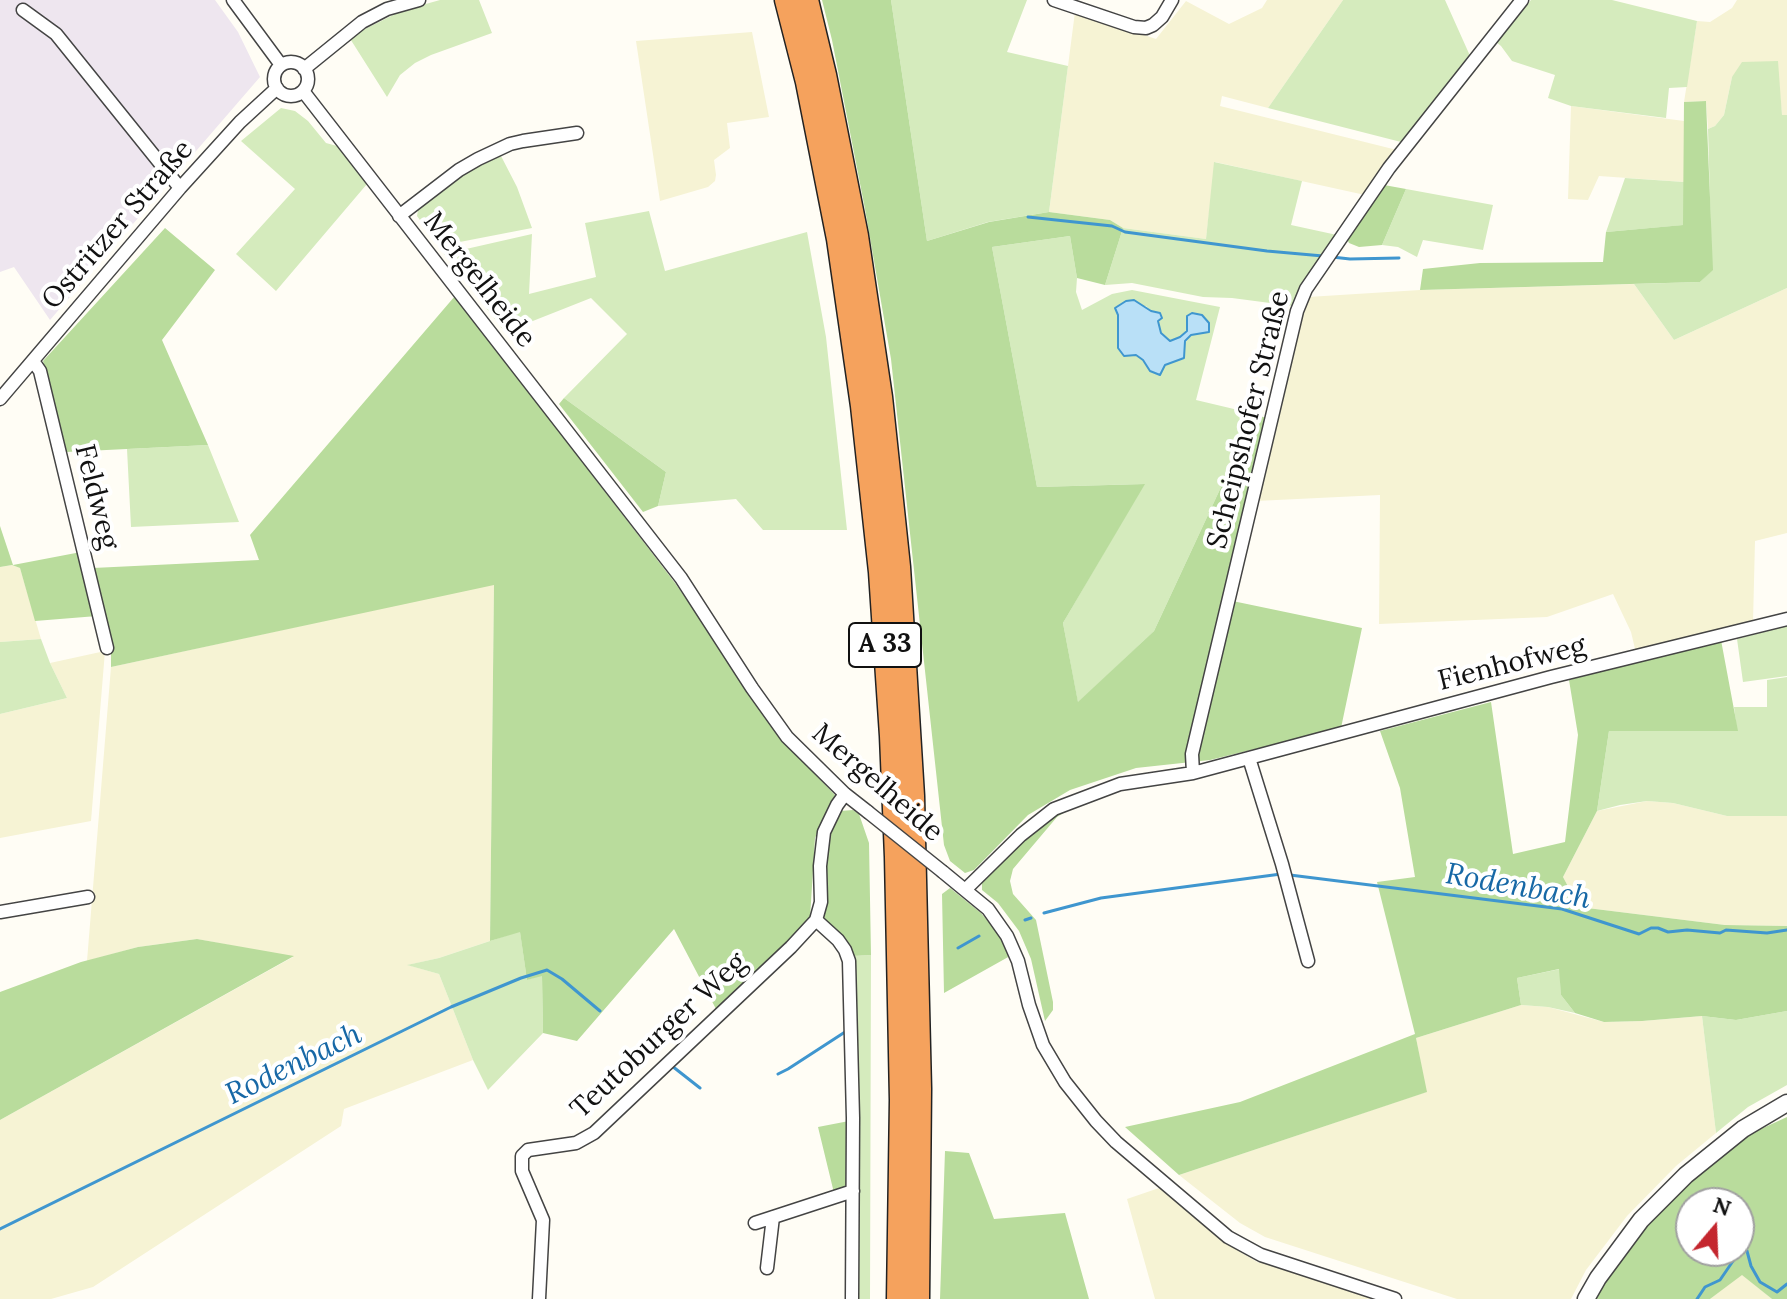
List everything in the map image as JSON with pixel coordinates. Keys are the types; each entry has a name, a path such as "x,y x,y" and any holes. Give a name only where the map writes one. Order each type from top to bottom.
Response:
{"highway":[{"name":"A 33","path":"786,0 807,82 838,239 862,406 880,572 896,857 901,1100 898,1299"},
{"name":"A 33","path":"807,0 857,236 881,397 899,567 913,810 920,1089 918,1299"}],"street":[{"path":"233,0 281,65"},
{"path":"304,69 386,4 419,0"},
{"path":"1054,0 1134,27 1146,28 1162,17 1172,0"},
{"name":"Scheipshofer Straße","path":"1193,773 1192,754 1297,311 1306,289 1389,168 1522,0"},
{"path":"23,10 56,34 180,188"},
{"path":"291,62 304,69 308,82 303,91 294,96 280,92 274,78 281,65 291,62"},
{"name":"Ostritzer Straße","path":"0,399 180,188 240,122 277,88"},
{"name":"Mergelheide","path":"303,91 681,578 787,737 845,794 988,909 1007,936 1018,961 1043,1045 1058,1071 1116,1142 1228,1237 1261,1255 1395,1299"},
{"path":"399,216 459,170 510,144 577,133"},
{"name":"Feldweg","path":"33,361 40,371 107,648"},
{"name":"Fienhofweg","path":"965,890 1021,835 1054,809 1120,784 1193,773 1551,677 1787,619"},
{"path":"1249,758 1308,961"},
{"path":"845,794 824,832 820,866 821,902 816,920 838,940 849,961 852,1299"},
{"path":"0,912 88,897"},
{"name":"Teutoburger Weg","path":"539,1299 543,1220 522,1171 522,1156 528,1150 576,1143 594,1133 816,920"},
{"path":"1586,1299 1641,1220 1686,1175 1743,1129 1787,1103"},
{"path":"755,1223 853,1191"},
{"path":"767,1268 773,1217"}],"shaded area":[{"path":"0,0 215,0 238,32 260,77 50,320 14,267 0,272"},
{"path":"1267,0 1343,0 1268,108 1222,96 1220,106 1397,150 1365,195 1215,162 1206,239 1123,228 1110,220 1049,212 1075,12 1156,39 1186,1 1229,24 1262,8"},
{"path":"1737,0 1787,0 1787,115 1782,116 1777,61 1732,77 1724,115 1708,129 1706,101 1684,102 1697,21 1710,22 1732,8"},
{"path":"752,32 769,117 727,123 730,148 714,160 715,181 708,187 660,201 636,41"},
{"path":"1571,106 1684,121 1684,182 1599,176 1588,200 1568,199"},
{"path":"1634,284 1674,340 1787,288 1787,533 1755,541 1753,622 1636,653 1631,632 1613,594 1547,617 1379,624 1380,495 1256,501 1308,297 1420,290"},
{"path":"12,565 20,568 41,639 0,642 0,567"},
{"path":"494,584 490,941 408,965 439,974 473,1060 344,1109 341,1126 93,1287 51,1299 0,1299 0,1120 293,957 197,939 138,947 87,961 111,667"},
{"path":"105,651 91,821 0,838 0,714 67,698 50,663"},
{"path":"1647,801 1673,803 1727,816 1787,816 1787,926 1725,925 1579,907 1563,877 1597,811"},
{"path":"1521,1005 1548,1007 1604,1022 1702,1016 1716,1133 1676,1166 1627,1216 1586,1270 1571,1299 1457,1299 1265,1237 1240,1223 1179,1175 1426,1092 1416,1038"},
{"path":"1159,1188 1209,1229 1259,1263 1272,1262 1380,1299 1155,1299 1127,1199"},
{"path":"1742,1274 1772,1299 1710,1299"}],"green space":[{"path":"440,0 479,0 492,33 415,63 400,75 387,97 349,37 401,11"},
{"path":"822,0 891,0 927,241 989,222 1049,212 1110,220 1123,228 1105,285 1077,278 1070,236 992,247 1037,487 1145,484 1063,623 1078,702 1154,631 1255,414 1266,418 1223,599 1362,628 1341,728 1210,760 1136,768 1070,790 1028,815 974,870 965,873 950,861 944,845 891,359 865,209"},
{"path":"891,0 1027,0 1007,52 1068,66 1049,212 988,222 927,241"},
{"path":"1343,0 1445,0 1471,58 1401,142 1268,108"},
{"path":"1531,0 1612,0 1697,21 1687,87 1669,88 1666,118 1571,106 1548,98 1555,75 1512,61 1496,42"},
{"path":"1778,61 1782,115 1787,115 1787,288 1674,340 1634,284 1700,282 1712,270 1708,129 1724,115 1732,77 1742,62"},
{"path":"1706,101 1713,270 1700,282 1420,290 1423,269 1480,263 1603,262 1606,232 1683,225 1684,102"},
{"path":"281,108 295,111 326,143 337,146 367,184 276,291 236,254 295,189 241,141"},
{"path":"501,156 517,187 532,228 439,246 417,216 418,210 461,174"},
{"path":"1214,162 1302,181 1291,225 1337,235 1293,306 1203,297 1132,283 1105,285 1123,228 1206,239"},
{"path":"1625,178 1684,182 1684,225 1606,232"},
{"path":"1384,185 1406,189 1382,245 1359,247 1349,243 1347,239"},
{"path":"1406,189 1493,205 1483,250 1423,240 1417,257 1398,247 1382,245"},
{"path":"649,211 665,271 807,232 826,337 847,530 763,530 736,499 658,506 666,472 564,398 627,334 591,298 505,332 444,254 532,234 529,294 596,277 585,223"},
{"path":"165,228 215,270 162,340 208,445 66,452 43,361"},
{"path":"1070,236 1077,278 1076,292 1082,310 1112,294 1132,290 1220,307 1196,400 1255,414 1154,631 1078,703 1063,623 1144,484 1037,487 992,247","holes":["1146,306 1161,333 1170,341 1187,331 1187,316 1202,315 1209,331 1192,335 1165,365 1150,371 1136,354 1124,356 1118,348 1118,315"]},
{"path":"455,296 675,583 783,741 835,795 815,838 810,918 764,967 716,1009 674,929 577,1041 543,1033 542,976 527,980 520,932 490,941 494,585 111,667 105,618 93,568 259,560 250,535"},
{"path":"564,398 666,472 658,506 643,512 559,404"},
{"path":"208,445 239,522 131,527 127,449"},
{"path":"0,526 13,565 81,552 97,616 35,621 20,568 12,565 0,567"},
{"path":"1787,626 1787,676 1743,682 1737,639"},
{"path":"41,639 67,698 0,714 0,642"},
{"path":"1721,640 1738,731 1609,731 1597,811 1563,877 1579,907 1725,925 1787,926 1787,1011 1736,1020 1702,1016 1604,1022 1575,1013 1561,995 1559,969 1517,978 1521,1005 1416,1038 1427,1092 1179,1175 1125,1127 1240,1102 1415,1034 1377,882 1415,877 1400,788 1380,731 1491,702 1513,854 1565,842 1578,735 1569,680"},
{"path":"1787,677 1787,816 1727,816 1673,803 1647,801 1597,811 1609,731 1737,731 1734,707 1767,707 1767,680"},
{"path":"1087,799 1057,817 1013,869 1010,881 1013,894 1036,920 1053,1002 1053,1010 1045,1021 1031,959 1019,931 998,903 982,890 982,879 1023,838 1056,812"},
{"path":"853,810 859,814 869,843 871,955 853,956 823,916 825,845 840,811"},
{"path":"950,888 981,913 998,933 1010,956 944,993 942,894"},
{"path":"520,931 527,980 542,975 543,1033 488,1090 439,974 407,965 439,958"},
{"path":"197,939 294,956 0,1120 0,992 81,962 138,947"},
{"path":"871,955 870,1299 856,1299 853,956"},
{"path":"1560,969 1561,995 1575,1013 1521,1005 1517,978"},
{"path":"1787,1011 1787,1085 1748,1107 1716,1133 1702,1016 1736,1020"},
{"path":"1787,1117 1787,1299 1772,1299 1742,1275 1710,1299 1596,1299 1603,1283 1647,1225 1675,1196 1675,1267 1755,1267 1755,1187 1683,1187 1718,1155 1750,1134"},
{"path":"849,1121 847,1189 834,1193 818,1127"},
{"path":"945,1151 969,1153 994,1219 1065,1213 1089,1299 940,1299"}],"water":[{"path":"1134,300 1160,313 1161,333 1170,341 1187,331 1187,316 1192,313 1202,315 1209,323 1209,332 1191,335 1185,341 1184,358 1165,365 1160,375 1150,371 1143,360 1136,355 1124,356 1118,348 1118,315 1115,308"}],"waterway":[{"path":"1028,217 1323,256"},
{"path":"1332,257 1399,258"},
{"name":"Rodenbach","path":"1044,913 1101,898 1281,874"},
{"name":"Rodenbach","path":"1290,875 1562,909 1639,934 1651,928 1668,932 1720,933 1726,930 1767,933 1787,930"},
{"name":"Rodenbach","path":"1025,920 1031,918"},
{"name":"Rodenbach","path":"958,948 979,936"},
{"name":"Rodenbach","path":"0,1229 451,1007 521,978 547,970 600,1011"},
{"name":"Rodenbach","path":"778,1074 845,1032"},
{"name":"Rodenbach","path":"672,1066 700,1088"},
{"path":"1697,1299 1705,1287 1720,1280 1735,1253 1741,1250 1747,1251 1760,1282 1777,1292 1787,1284"}]}
